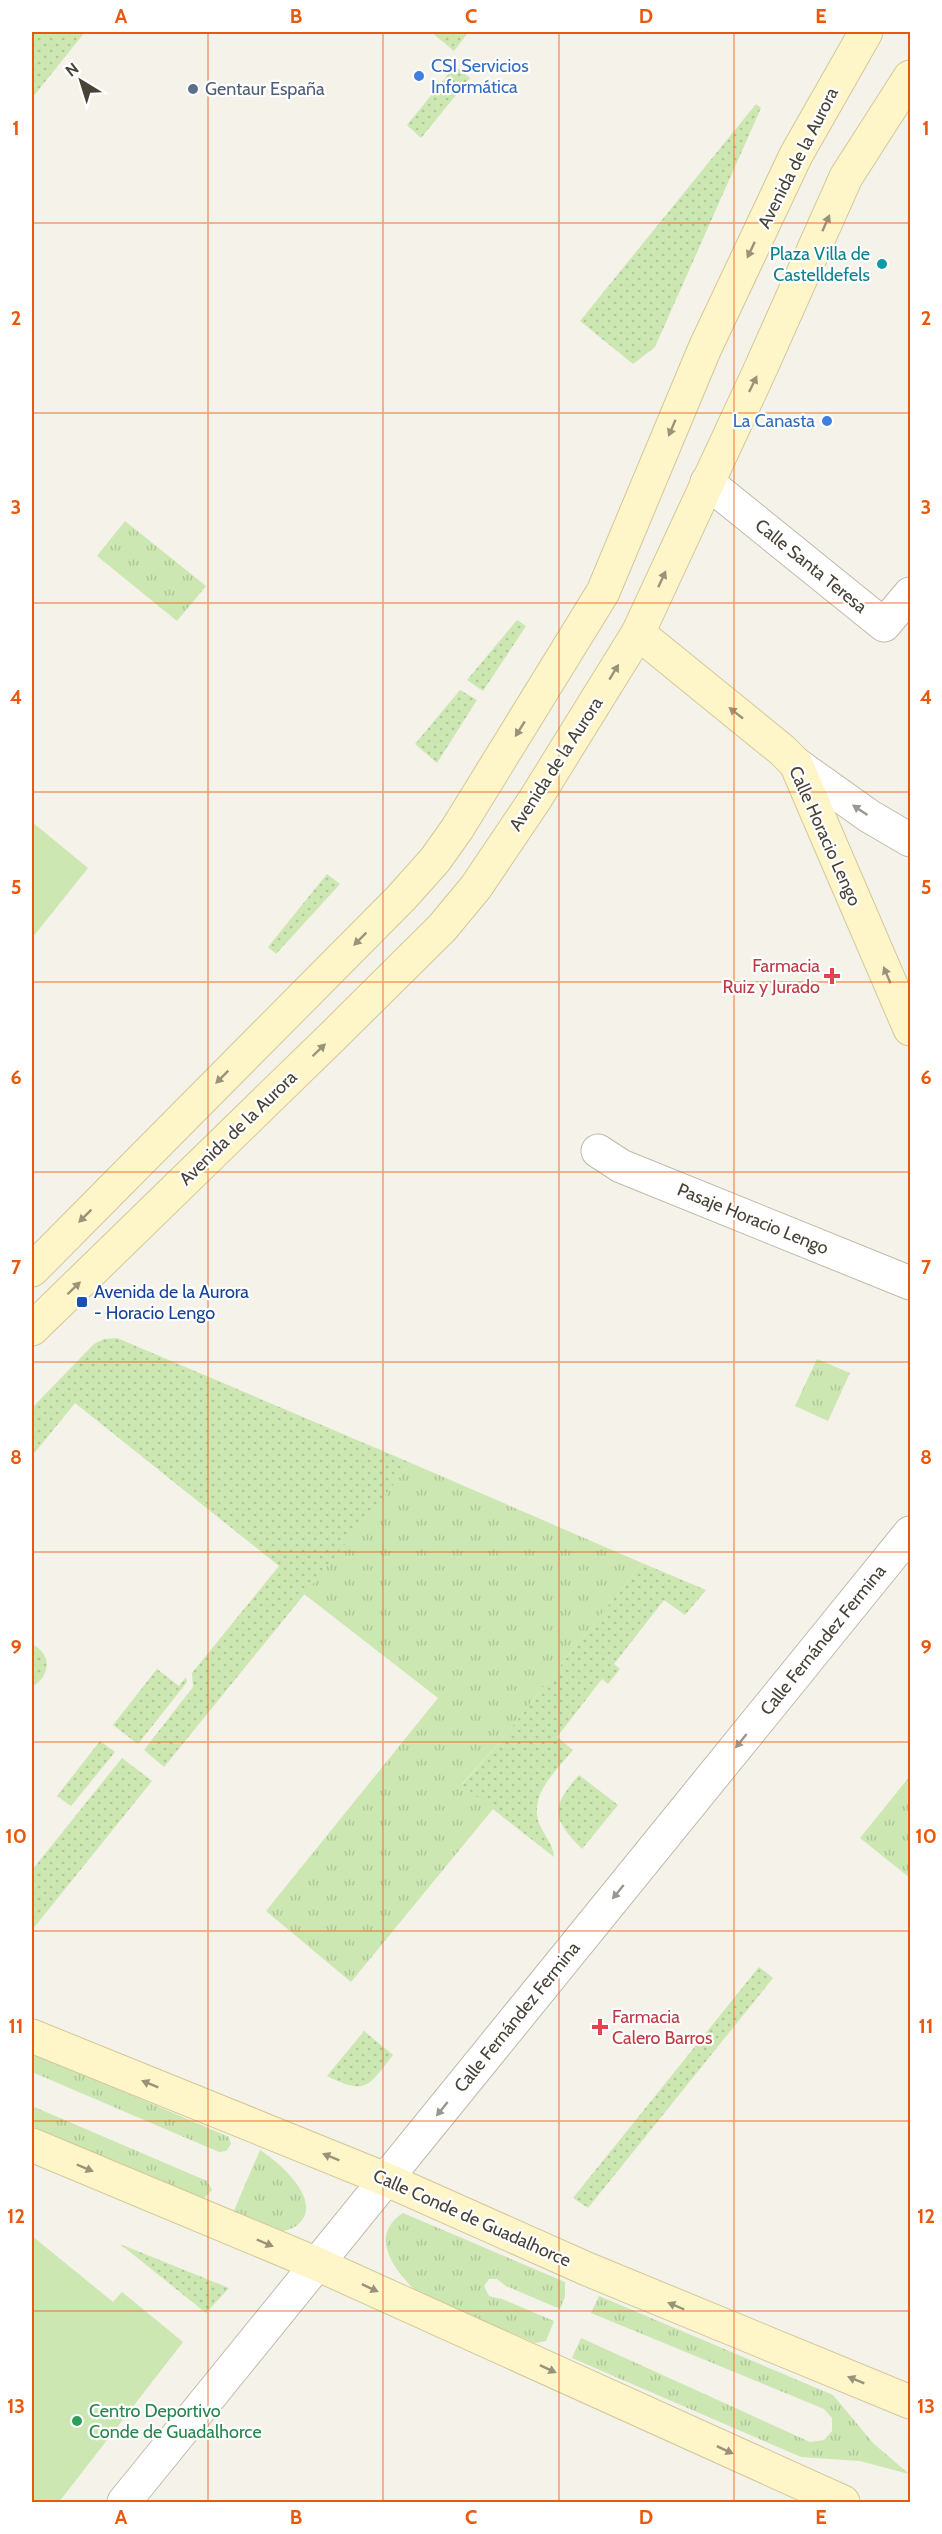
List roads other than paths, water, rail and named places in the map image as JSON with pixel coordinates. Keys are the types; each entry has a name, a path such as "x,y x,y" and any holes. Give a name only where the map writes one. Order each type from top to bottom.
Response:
{"main road":[{"name":"Avenida de la Aurora","path":"32,1270 401,898 435,860 458,829 603,592 705,348 796,155 866,32"},
{"name":"Avenida de la Aurora","path":"32,1329 442,928 476,887 638,633 760,370 846,177 910,77"},
{"path":"568,651 638,633"},
{"name":"Calle Horacio Lengo","path":"638,633 782,750 796,764 910,1029"},
{"path":"458,829 513,831"},
{"name":"Calle Conde de Guadalhorce","path":"32,2036 385,2179 587,2269 910,2402"},
{"path":"32,2145 317,2264 843,2502"}],"street":[{"name":"Calle Santa Teresa","path":"707,482 884,625 910,594"},
{"path":"796,764 869,816 910,840"},
{"name":"Pasaje Horacio Lengo","path":"598,1151 621,1166 910,1283"},
{"name":"Calle Fernández Fermina","path":"124,2502 910,1533"}],"place":[{"name":"CSI Servicios Informática","path":"419,76"},
{"name":"Gentaur España","path":"193,89"},
{"name":"Plaza Villa de Castelldefels","path":"882,264"},
{"name":"La Canasta","path":"827,421"},
{"name":"Farmacia Ruiz y Jurado","path":"832,976"},
{"name":"Avenida de la Aurora - Horacio Lengo","path":"82,1302"},
{"name":"Farmacia Calero Barros","path":"600,2027"},
{"name":"Centro Deportivo Conde de Guadalhorce","path":"77,2421"}]}
